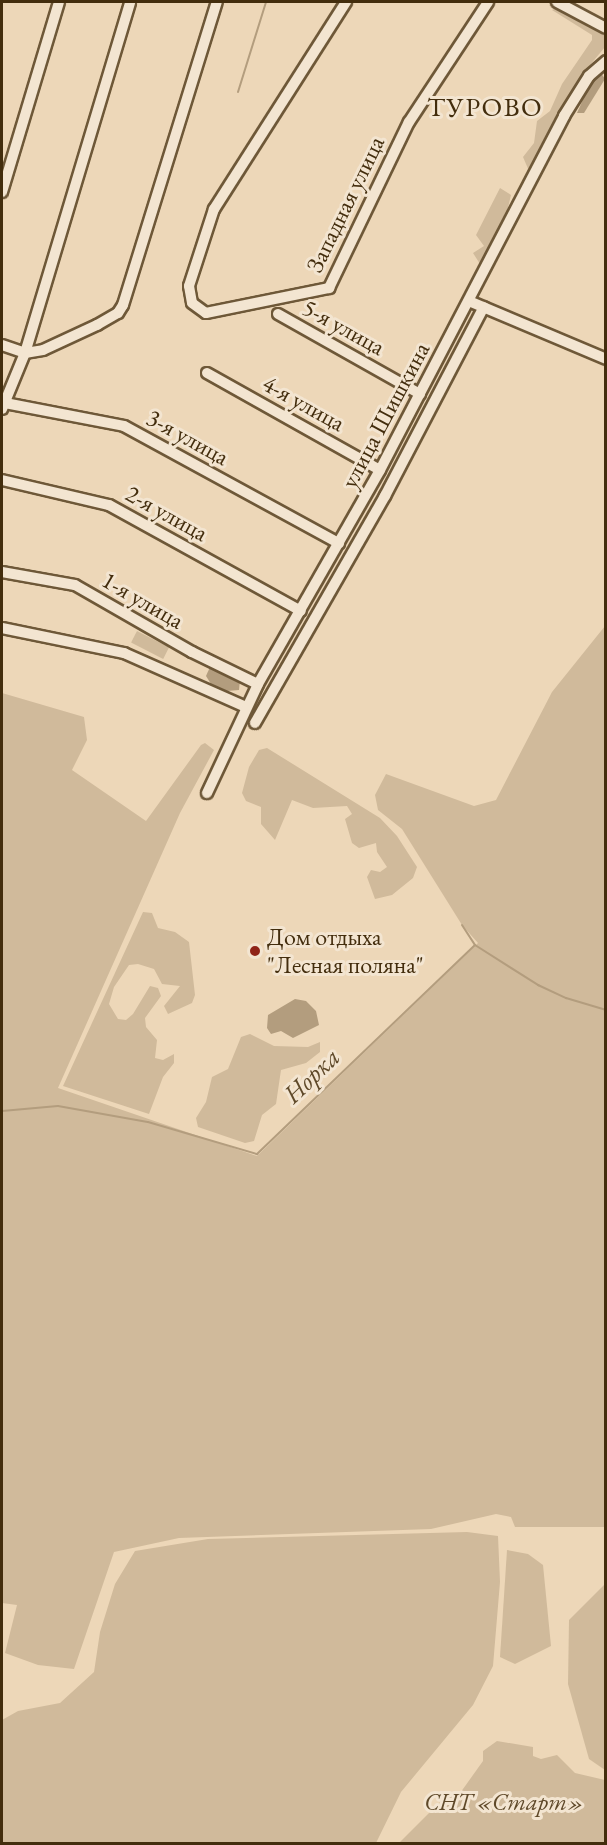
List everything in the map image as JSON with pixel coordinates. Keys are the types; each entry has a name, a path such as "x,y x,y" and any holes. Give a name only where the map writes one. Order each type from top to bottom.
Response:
{"street":[{"path":"2,192 59,2"},
{"path":"3,406 25,353 130,2"},
{"path":"2,345 25,353 43,350 98,325 118,313 123,305 217,2"},
{"name":"Западная улица","path":"346,2 214,209 189,286 192,303 206,313 329,288 409,122 488,2"},
{"path":"557,2 606,28"},
{"name":"улица Шишкина","path":"207,793 258,684 380,470 564,116 589,76 606,61"},
{"path":"469,301 606,359"},
{"path":"255,723 385,496 484,307"},
{"name":"5-я улица","path":"278,314 420,394"},
{"name":"4-я улица","path":"207,373 380,470"},
{"name":"3-я улица","path":"3,406 124,426 339,543"},
{"name":"2-я улица","path":"2,480 109,505 301,611"},
{"name":"1-я улица","path":"2,572 75,585 192,652 258,684"},
{"path":"2,628 124,653 246,707"}],"green space":[{"path":"556,8 605,33 605,47 590,65 529,171 523,157 534,143 537,121 550,111 562,84 592,40 592,35 552,10"},
{"path":"500,188 511,195 506,216 480,264 473,253 484,246 476,235"},
{"path":"605,626 605,1527 515,1527 511,1517 496,1514 431,1529 179,1538 114,1552 74,1669 38,1665 5,1653 17,1605 2,1603 2,693 84,717 87,740 72,770 146,821 201,745 205,743 214,750 180,813 58,1088 257,1156 478,943 462,925 402,829 378,810 375,795 386,774 474,806 496,800 552,692"},
{"path":"137,631 169,647 163,659 131,643"},
{"path":"267,748 380,818 397,836 417,867 413,878 392,895 375,899 367,877 371,870 380,872 387,867 377,852 376,843 359,848 352,843 345,819 352,814 347,806 313,808 292,800 275,840 261,824 261,807 246,801 242,793 249,767 259,750"},
{"path":"143,912 152,913 158,928 175,932 189,942 195,995 192,1003 168,1014 164,1006 180,986 162,984 154,969 138,964 129,965 114,987 109,1004 118,1019 126,1020 133,1014 150,986 158,988 161,996 145,1018 146,1027 157,1040 155,1058 163,1060 174,1054 174,1063 163,1077 149,1114 63,1086"},
{"path":"250,1034 274,1046 308,1047 320,1042 320,1052 306,1063 281,1070 276,1104 262,1115 254,1141 245,1143 198,1127 196,1118 206,1102 212,1077 228,1069 241,1037"},
{"path":"467,1532 498,1536 500,1582 493,1666 473,1705 401,1792 376,1843 2,1843 2,1720 18,1711 60,1703 94,1672 100,1632 115,1584 135,1551 208,1539"},
{"path":"507,1550 528,1554 543,1565 551,1646 515,1664 500,1657"},
{"path":"605,1584 605,1770 589,1759 568,1684 569,1620"},
{"name":"СНТ «Старт»","path":"497,1741 533,1747 533,1756 541,1759 557,1755 575,1773 605,1780 605,1843 398,1844 448,1794 458,1796 483,1761 483,1751"}],"shaded area":[{"path":"601,73 605,79 584,113 577,113 589,86"},
{"path":"210,667 240,680 239,690 227,691 211,684 206,676"},
{"path":"295,999 306,1001 316,1011 319,1025 293,1038 281,1031 271,1034 267,1028 268,1015"}],"waterway":[{"path":"238,92 266,2"},
{"path":"462,925 475,945"},
{"name":"Норка","path":"2,1111 58,1106 148,1122 257,1154 475,945 538,985 566,998 606,1010"}],"place":[{"name":"Дом отдыха \"Лесная поляна\"","path":"255,951"}],"district":[{"name":"ТУРОВО","path":"485,107"}]}
